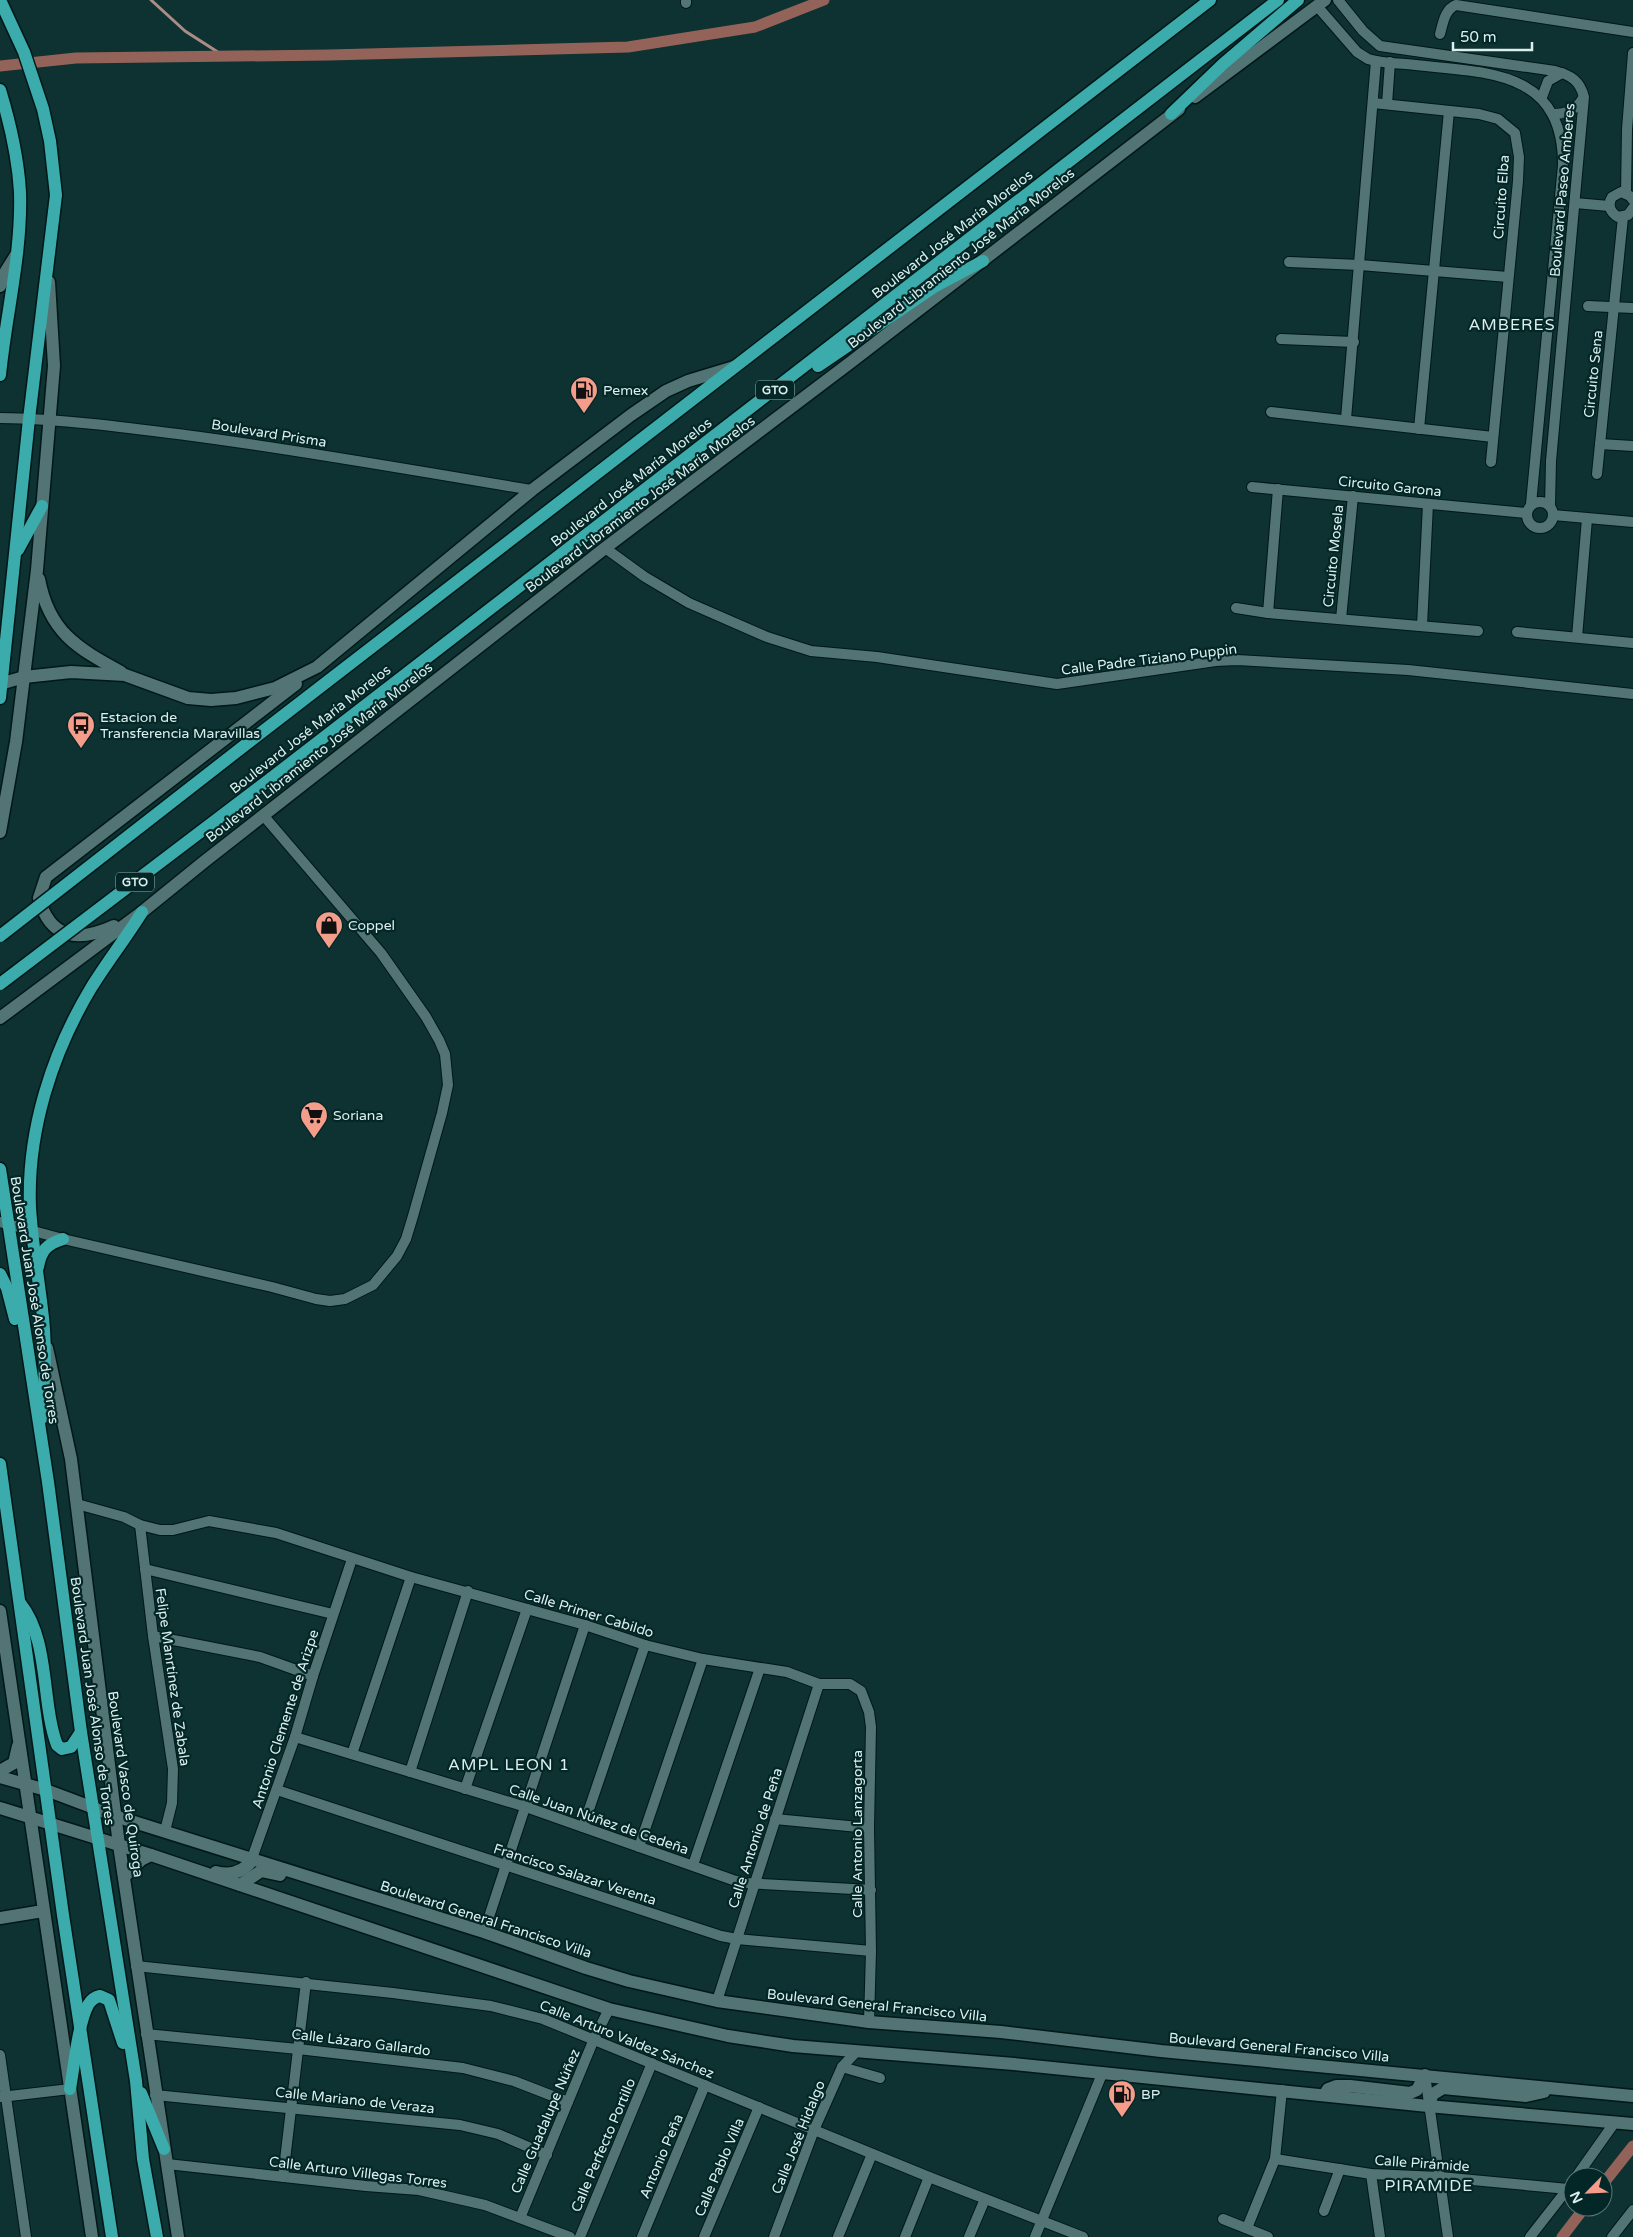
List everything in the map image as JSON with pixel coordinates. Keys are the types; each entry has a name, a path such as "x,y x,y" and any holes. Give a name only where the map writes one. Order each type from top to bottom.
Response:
{"main road":[{"path":"0,0 24,52 43,109 54,166 56,195 29,419 0,698"},
{"name":"Boulevard José María Morelos","path":"0,936 1210,0"},
{"name":"Boulevard José María Morelos","path":"0,984 270,779 1278,0"},
{"path":"1171,114 1223,64 1298,0"},
{"path":"0,90 16,155 20,192 16,255 0,375"},
{"path":"776,389 829,359 934,287 983,261"},
{"path":"15,557 42,506"},
{"path":"40,1433 45,1390 44,1336 32,1230 30,1179 32,1153 50,1076 75,1017 87,994 142,912"},
{"name":"Boulevard Juan José Alonso de Torres","path":"0,1170 4,1223 40,1433 81,1732 136,2081 144,2159 157,2237"},
{"path":"37,1274 44,1249 48,1245 63,1239"},
{"path":"0,1274 11,1302 34,1399"},
{"path":"0,1464 50,1824 112,2237"},
{"path":"18,1601 30,1618 37,1639 57,1746 62,1750 71,1747 81,1732"},
{"path":"70,2089 87,2007 92,1999 100,1996 109,2000 136,2081 164,2149"}],"street":[{"name":"Boulevard Paseo Amberes","path":"1338,0 1363,31 1380,46 1562,73 1575,79 1579,84 1584,97 1551,461 1551,511"},
{"name":"Boulevard Libramiento José María Morelos","path":"0,1018 142,912 262,815 605,548 983,261 1171,114 1321,3"},
{"name":"Boulevard Paseo Amberes","path":"1321,3 1357,52 1376,61 1503,78 1519,83 1542,98 1553,114 1561,136 1563,165 1529,509"},
{"path":"1440,34 1447,11 1456,5 1633,32"},
{"path":"1629,197 1633,53"},
{"path":"1346,420 1376,61"},
{"path":"1386,104 1390,62"},
{"path":"1542,98 1548,81 1562,73"},
{"path":"1553,114 1569,112 1584,97"},
{"name":"Circuito Elba","path":"1373,103 1479,114 1498,119 1516,133 1519,150 1518,181 1492,462"},
{"path":"1420,429 1449,111"},
{"path":"1609,206 1612,197 1621,192 1629,197"},
{"path":"1575,203 1609,206"},
{"path":"1609,206 1614,214 1623,217 1628,215 1633,208"},
{"name":"Circuito Sena","path":"1598,474 1623,217"},
{"path":"0,286 6,271 16,255"},
{"path":"1289,262 1360,264 1508,277"},
{"path":"0,832 16,742 37,570 54,366 48,267"},
{"path":"1549,300 1566,302"},
{"path":"1588,306 1633,308"},
{"path":"1281,339 1354,342"},
{"path":"142,912 98,933 84,936 70,935 57,929 48,920 42,910 39,898 46,877 55,869 317,667 578,454 666,391 701,376 734,367"},
{"path":"1271,412 1493,437"},
{"name":"Boulevard Prisma","path":"0,418 49,420 130,428 258,444 532,490"},
{"path":"1600,444 1633,446"},
{"path":"1535,460 1551,461"},
{"name":"Circuito Garona","path":"1252,487 1428,504 1529,509"},
{"path":"1268,613 1278,489"},
{"name":"Circuito Mosela","path":"1341,619 1353,496"},
{"path":"1551,511 1551,521 1541,528 1530,524 1529,509 1541,501 1551,511 1587,520 1633,522"},
{"path":"1422,626 1428,504"},
{"path":"1577,637 1587,520"},
{"name":"Calle Padre Tiziano Puppin","path":"605,548 645,578 689,602 767,637 811,651 877,658 1057,684 1237,660 1408,670 1633,694"},
{"path":"37,570 47,609 65,636 78,648 125,675 188,698 211,700 257,694 275,688 317,667"},
{"name":"Circuito Mosela","path":"1236,608 1268,613 1478,631"},
{"path":"1517,632 1633,643"},
{"path":"1,684 24,677 71,672 125,675"},
{"path":"4,1223 63,1239 330,1301 344,1299 373,1285 397,1256 406,1239 442,1113 448,1085 445,1054 440,1040 426,1016 381,953 262,815"},
{"name":"Boulevard Vasco de Quiroga","path":"44,1336 64,1416 77,1504 83,1566 119,1845 178,2237"},
{"name":"Calle Primer Cabildo","path":"77,1504 124,1517 140,1525 160,1530 173,1530 209,1521 276,1533 411,1577 468,1591 585,1625 645,1645 703,1659 787,1672 819,1684"},
{"name":"Felipe Manrtínez de Zabala","path":"140,1525 144,1569 174,1782 172,1803 165,1832"},
{"name":"Antonio Clemente de Arizpe","path":"240,1885 253,1859 277,1790 352,1559"},
{"path":"144,1569 333,1614"},
{"path":"352,1754 411,1577"},
{"path":"410,1772 468,1591"},
{"path":"465,1789 527,1609"},
{"path":"0,1611 92,2237"},
{"path":"484,1932 585,1625"},
{"path":"153,1636 235,1652 288,1666 313,1676"},
{"path":"583,1827 645,1645"},
{"path":"638,1847 703,1659"},
{"path":"693,1865 760,1668"},
{"name":"Calle Antonio de Peña","path":"716,2001 819,1684"},
{"name":"Calle Antonio Lanzagorta","path":"819,1684 850,1684 861,1691 869,1712 871,1752 869,2022"},
{"path":"0,1770 14,1763 18,1747 18,1729"},
{"name":"Calle Juan Núñez de Cedeña","path":"295,1737 526,1807 733,1880 871,1890"},
{"name":"Boulevard General Francisco Villa","path":"0,1776 46,1790 115,1816 484,1932 595,1970 716,2001 869,2022 1001,2032 1161,2051 1633,2096"},
{"name":"Francisco Salazar Verenta","path":"277,1790 694,1927 737,1939 871,1951"},
{"path":"0,1808 119,1845 609,2009 728,2036 794,2046 1014,2064 1102,2074 1325,2094 1428,2106 1633,2124"},
{"path":"774,1819 870,1828"},
{"path":"124,1878 141,1860 155,1857 180,1858 227,1874 240,1871 248,1866 253,1859"},
{"path":"240,1885 256,1872 268,1871 347,1894 363,1895"},
{"path":"0,1918 43,1911"},
{"name":"Calle Arturo Valdez Sánchez","path":"136,1966 306,1982 491,2006 543,2018 872,2154 1084,2237"},
{"path":"283,2177 306,1982"},
{"name":"Calle Guadalupe Núñez","path":"520,2218 594,2039 609,2009"},
{"name":"Calle Lázaro Gallardo","path":"146,2034 463,2068 514,2080 568,2102"},
{"name":"Calle José Hidalgo","path":"774,2237 814,2130 842,2067 856,2052"},
{"path":"0,2055 3,2097 26,2237"},
{"name":"Calle Perfecto Portillo","path":"580,2237 652,2063"},
{"path":"842,2067 880,2078"},
{"path":"1034,2237 1102,2074"},
{"path":"1325,2094 1328,2089 1340,2086 1410,2093 1417,2090 1424,2075"},
{"path":"1424,2075 1448,2237"},
{"name":"Antonio Peña","path":"642,2237 705,2085"},
{"path":"1428,2106 1433,2094 1443,2088 1526,2096 1541,2094 1547,2089"},
{"path":"3,2097 70,2089"},
{"path":"1247,2228 1275,2159 1282,2090"},
{"name":"Calle Mariano de Veraza","path":"156,2095 460,2125 498,2134 547,2155"},
{"name":"Calle Pablo Villa","path":"704,2237 759,2107"},
{"path":"1583,2167 1616,2122"},
{"path":"838,2237 872,2154"},
{"name":"Calle Pirámide","path":"1275,2159 1371,2174 1563,2185"},
{"name":"Calle Arturo Villegas Torres","path":"167,2164 419,2190 485,2205 570,2237"},
{"path":"1324,2211 1340,2170"},
{"path":"1371,2174 1380,2237"},
{"path":"905,2237 929,2177"},
{"path":"1530,2237 1563,2195"},
{"path":"969,2237 985,2199"},
{"path":"1612,2237 1633,2210"},
{"path":"1223,2219 1268,2237"}],"waterway":[{"path":"151,0 185,31 224,56"},
{"path":"0,66 76,58 329,55 628,47 755,27 824,0"},
{"path":"1613,2171 1633,2146"},
{"path":"1562,2237 1577,2217"}],"place":[{"name":"Pemex","path":"584,414"},
{"name":"Estacion de Transferencia Maravillas","path":"81,749"},
{"name":"Coppel","path":"329,949"},
{"name":"Soriana","path":"314,1139"},
{"name":"BP","path":"1122,2118"}],"district":[{"name":"AMBERES","path":"1512,324"},
{"name":"AMPL LEON 1","path":"509,1764"},
{"name":"PIRAMIDE","path":"1429,2185"}]}
